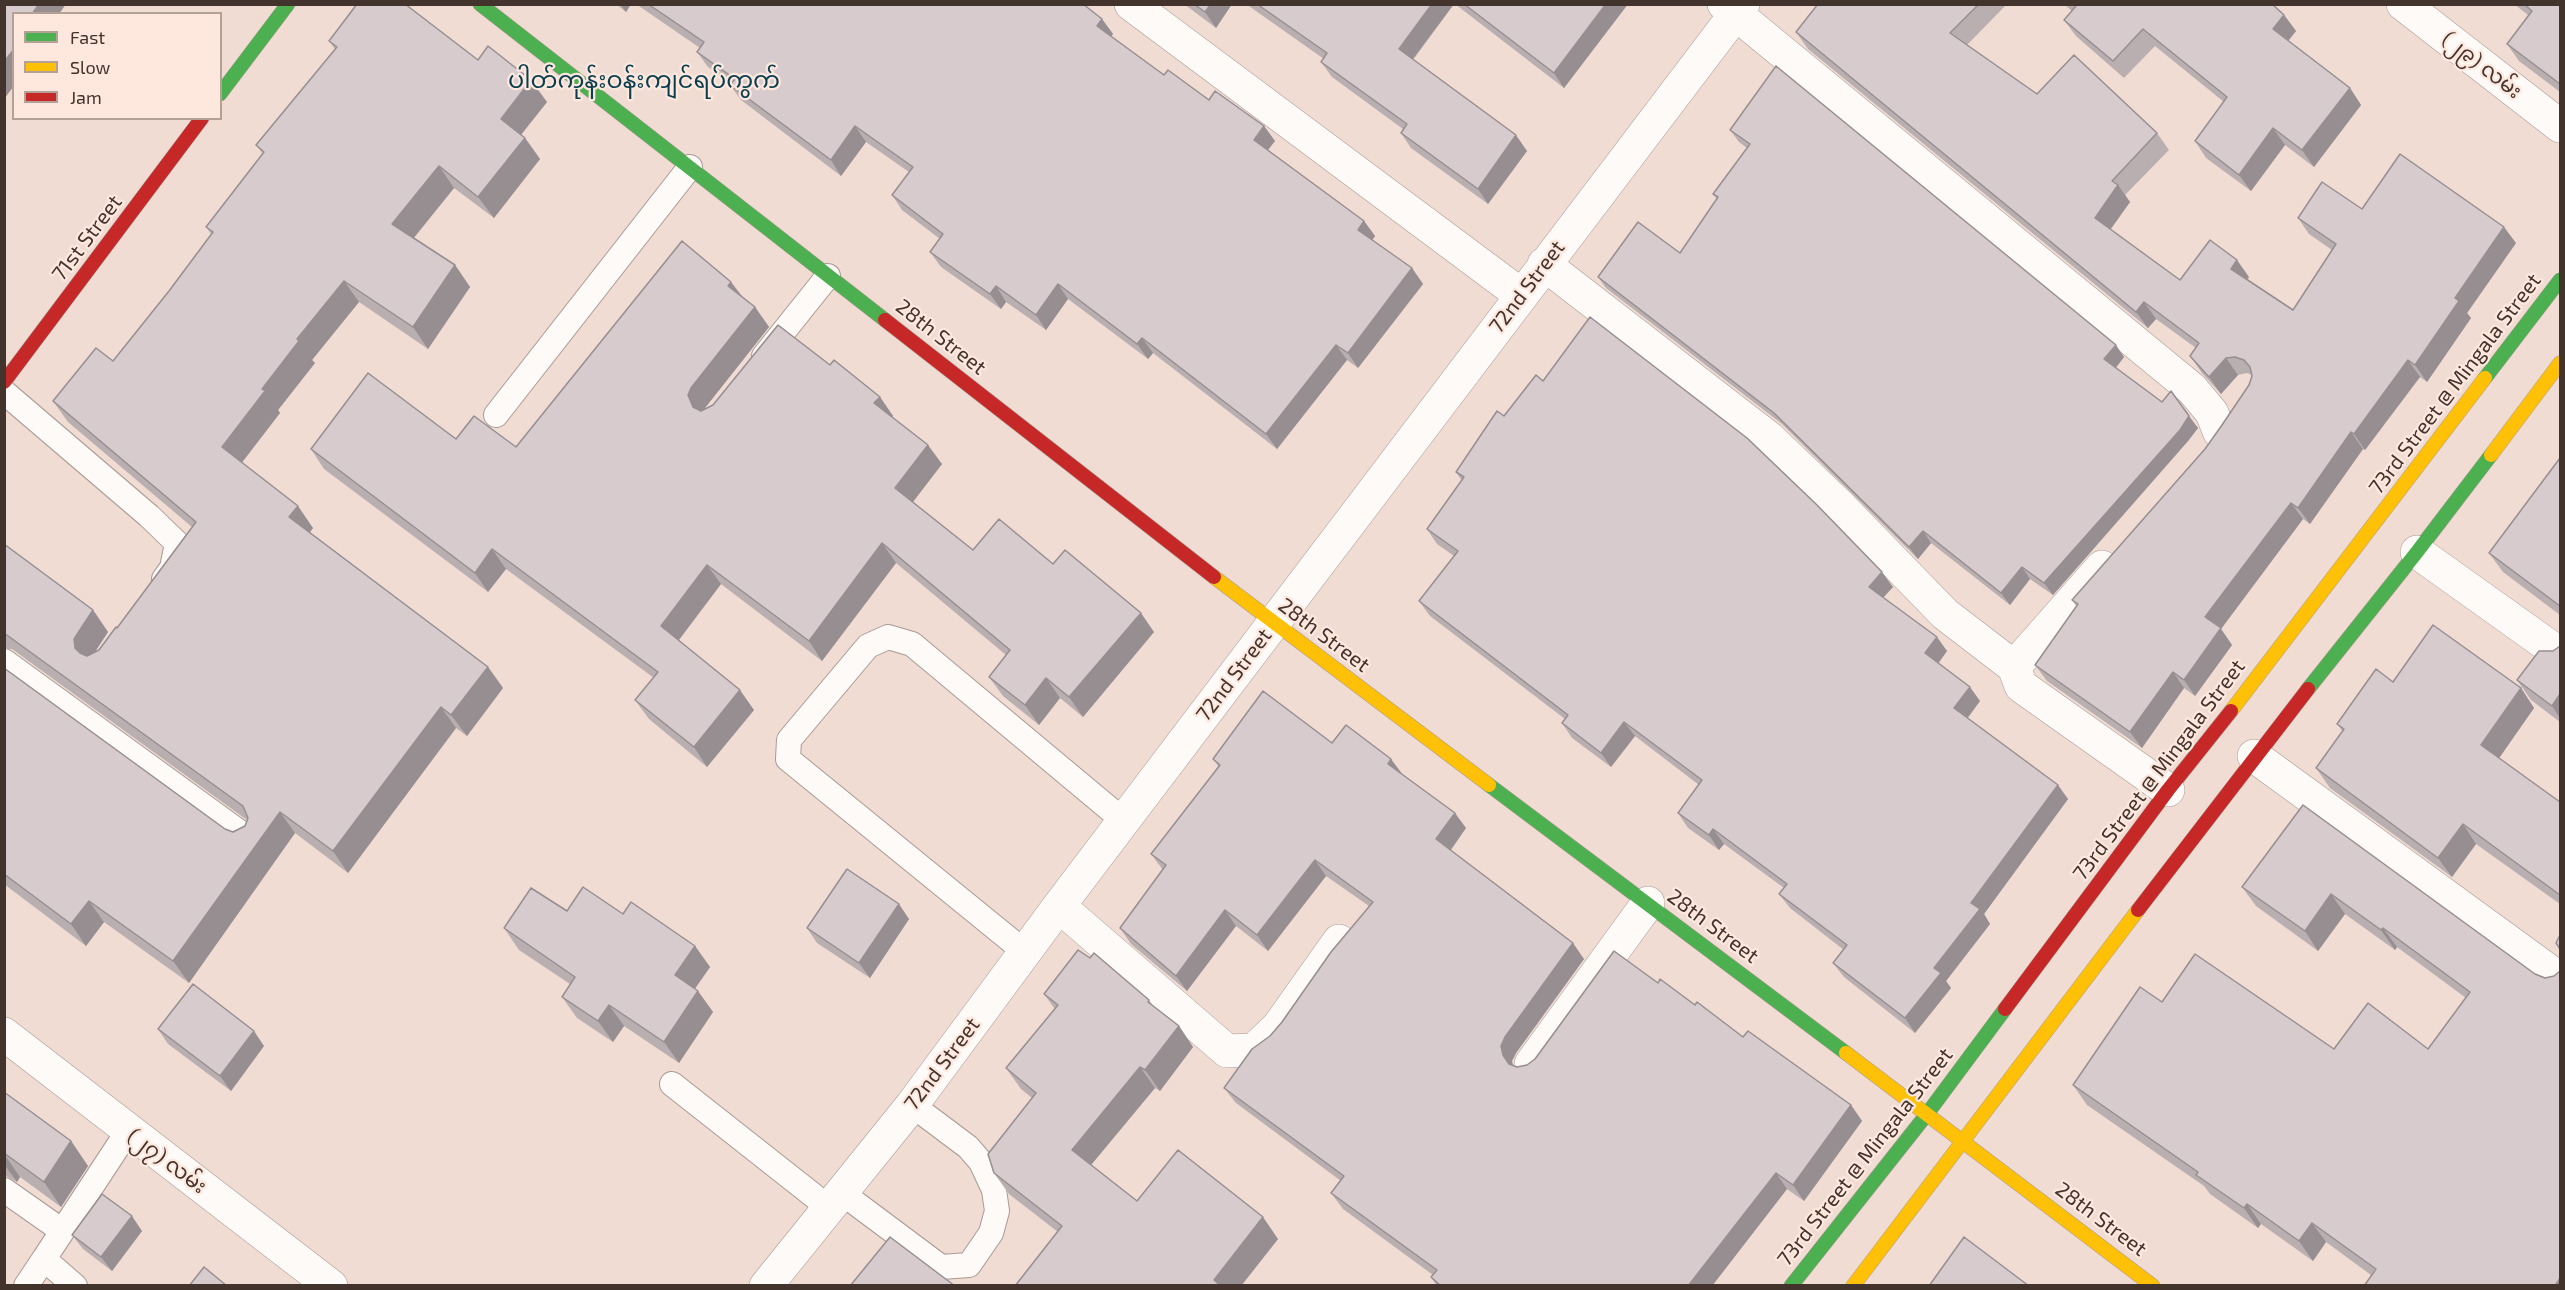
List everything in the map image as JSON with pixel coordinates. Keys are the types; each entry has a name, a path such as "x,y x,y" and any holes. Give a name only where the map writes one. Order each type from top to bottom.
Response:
{"main road":[{"path":"222,91 288,4"},
{"name":"28th Street","path":"480,4 1273,623 1648,903 2153,1286"},
{"name":"71st Street","path":"4,382 200,120"},
{"name":"73rd Street @ Mingala Street","path":"1791,1286 1927,1114 2168,790 2218,728 2560,280"},
{"path":"1852,1286 1964,1142 2254,756 2417,552 2560,363"}],"street":[{"path":"1131,4 1521,295"},
{"name":"(၂၉) လမ်း","path":"2403,4 2560,126"},
{"path":"1734,8 2192,389 2212,413 2211,442 2238,402"},
{"name":"72nd Street","path":"766,1286 912,1105 1734,8"},
{"path":"1544,264 1769,438 1840,506 1945,614 2014,667 2021,686 2168,790"},
{"path":"2014,667 2124,542"},
{"path":"2417,552 2560,654"},
{"path":"2254,756 2560,979"},
{"path":"1531,1064 1648,903"},
{"path":"1059,906 1227,1051 1254,1050 1278,1027 1339,941"},
{"name":"(၂၇) လမ်း","path":"4,1035 331,1286"}],"lane":[{"path":"496,415 690,167"},
{"path":"753,369 828,276"},
{"path":"4,392 149,516 177,543 172,568 151,597"},
{"path":"1025,952 788,759 789,740 868,646 888,637 912,644 1124,821"},
{"path":"4,661 249,839"},
{"path":"672,1084 835,1200 941,1268 969,1265 991,1233 997,1211 994,1191 981,1162 968,1147 912,1105"},
{"path":"26,1286 128,1131"},
{"path":"4,1190 61,1230"},
{"path":"44,1259 75,1286"}],"building":[{"path":"4,4 39,4 33,12 12,12 12,52 4,62"},
{"path":"357,4 405,4 478,60 488,46 531,80 501,119 525,138 478,197 439,166 392,224 455,265 413,327 344,281 297,339 299,341 262,389 265,391 222,447 298,506 289,517 488,667 451,715 441,707 333,851 280,812 173,961 89,901 71,924 4,874 4,668 225,829 233,832 245,826 248,818 243,806 4,633 4,544 93,610 74,639 75,648 87,656 99,650 117,628 196,522 53,401 96,348 113,361 169,291 213,232 206,227 264,152 256,145 337,47 329,41"},
{"path":"648,4 1083,4 1102,19 1097,26 1164,75 1168,70 1209,100 1215,91 1264,126 1254,140 1364,221 1358,230 1412,268 1348,353 1336,345 1266,434 1142,338 1137,344 1058,284 1036,315 996,286 990,294 930,252 943,234 892,195 913,167 855,126 831,160 730,85 735,79 697,52 704,42"},
{"path":"1194,4 1211,4 1205,12"},
{"path":"1257,4 1432,4 1399,49 1516,135 1478,189 1401,133 1407,124 1321,62 1327,53"},
{"path":"1464,4 1606,4 1554,73"},
{"path":"1818,4 1979,4 1950,33 2037,94 2074,55 2157,133 2112,181 2118,185 2095,218 2180,280 2210,240 2237,260 2231,269 2293,310 2336,244 2298,218 2322,182 2362,209 2400,154 2504,227 2455,298 2459,301 2415,365 2408,360 2354,434 2351,432 2298,508 2291,503 2205,617 2221,628 2184,680 2173,672 2130,732 2035,665 2078,604 2072,600 2205,449 2249,385 2252,376 2250,367 2244,360 2235,357 2226,358 2209,377 2190,356 2199,343 2144,302 2136,312 1796,32"},
{"path":"2074,4 2272,4 2284,15 2273,29 2350,88 2302,150 2273,128 2239,175 2195,141 2227,97 2143,29 2113,61 2064,20 2076,6"},
{"path":"2524,4 2560,4 2560,84 2507,44 2532,11"},
{"path":"1776,66 2116,345 2104,359 2162,402 2171,391 2189,416 2180,430 2044,583 2022,567 2001,593 1923,531 1909,547 1774,413 1598,277 1638,222 1680,253 1718,197 1713,194 1750,144 1730,130"},
{"path":"682,241 731,282 728,286 755,307 691,388 688,395 693,407 701,411 713,405 778,325 830,365 834,360 880,397 874,403 928,445 895,488 973,550 999,519 1053,564 1065,550 1141,613 1069,697 1046,678 1025,705 989,677 1010,650 882,543 809,641 707,565 661,626 740,690 694,747 635,700 658,672 492,549 475,573 311,449 368,373 456,439 474,416 516,447"},
{"path":"1590,317 1747,438 1817,505 1882,572 1869,587 1937,637 1925,653 1970,687 1954,708 2058,785 1971,903 1980,909 1934,968 1941,973 1905,1018 1833,963 1847,945 1779,894 1787,884 1713,829 1709,835 1678,813 1702,780 1624,722 1601,753 1562,723 1568,715 1419,601 1458,551 1427,529 1464,477 1456,472 1497,411 1504,416 1536,375 1543,381"},
{"path":"2560,458 2560,606 2489,553"},
{"path":"2433,625 2521,688 2481,745 2560,802 2560,895 2463,824 2438,858 2316,768 2344,729 2337,724 2376,669 2393,682"},
{"path":"2560,646 2560,694 2552,706 2517,680 2539,651 2553,651"},
{"path":"1263,691 1332,743 1346,725 1391,759 1388,764 1455,813 1436,839 1573,943 1505,1037 1501,1046 1503,1055 1509,1064 1517,1067 1527,1065 1535,1059 1614,951 1658,983 1660,979 1695,1005 1697,1002 1743,1037 1748,1031 1851,1105 1793,1185 1776,1173 1688,1286 1441,1286 1431,1277 1437,1270 1331,1193 1344,1176 1224,1088 1252,1049 1270,1036 1282,1022 1331,952 1373,902 1315,860 1257,935 1225,910 1176,976 1120,928 1166,865 1151,854 1220,765 1213,759"},
{"path":"2303,805 2535,974 2545,978 2554,976 2560,971 2560,1278 2555,1286 2364,1286 2376,1269 2312,1223 2299,1241 2247,1204 2244,1208 2196,1175 2198,1172 2073,1085 2140,987 2162,1002 2195,954 2334,1049 2368,1003 2428,1049 2470,992 2383,928 2381,930 2331,894 2305,931 2242,887"},
{"path":"847,869 899,904 859,963 807,928"},
{"path":"583,887 623,914 631,902 695,946 675,975 698,991 664,1042 609,1005 598,1021 562,997 575,977 504,928 531,888 567,911"},
{"path":"2560,935 2560,949 2556,943"},
{"path":"1078,950 1090,958 1094,953 1149,1000 1148,1002 1179,1026 1145,1070 1140,1067 1072,1150 1137,1201 1178,1150 1263,1217 1214,1280 1221,1286 1015,1286 1062,1226 994,1173 988,1154 1036,1093 1006,1068 1058,1005 1044,994"},
{"path":"193,984 254,1031 220,1076 158,1029"},
{"path":"4,1092 71,1141 44,1182 4,1153"},
{"path":"102,1194 132,1216 101,1257 72,1235"},
{"path":"890,1237 955,1286 850,1286"},
{"path":"1964,1237 2029,1286 1929,1286"},
{"path":"204,1267 227,1286 189,1286"}],"traffic: fast":[{"path":"222,91 288,4"},
{"path":"480,4 885,320"},
{"path":"2485,378 2560,280"},
{"path":"2308,689 2491,455"},
{"path":"1489,785 1846,1053"},
{"path":"1791,1286 1927,1114 2005,1009"}],"traffic: slow":[{"path":"2491,455 2560,363"},
{"path":"2231,711 2485,378"},
{"path":"1214,577 1489,785"},
{"path":"1853,1286 2138,910"},
{"path":"1846,1053 2153,1286"}],"traffic: jam":[{"path":"4,382 200,120"},
{"path":"885,320 1214,577"},
{"path":"2138,910 2308,689"},
{"path":"2005,1009 2168,790 2231,711"}],"district":[{"name":"ပါတ်ကုန်းဝန်းကျင်ရပ်ကွက်","path":"644,80"}]}
